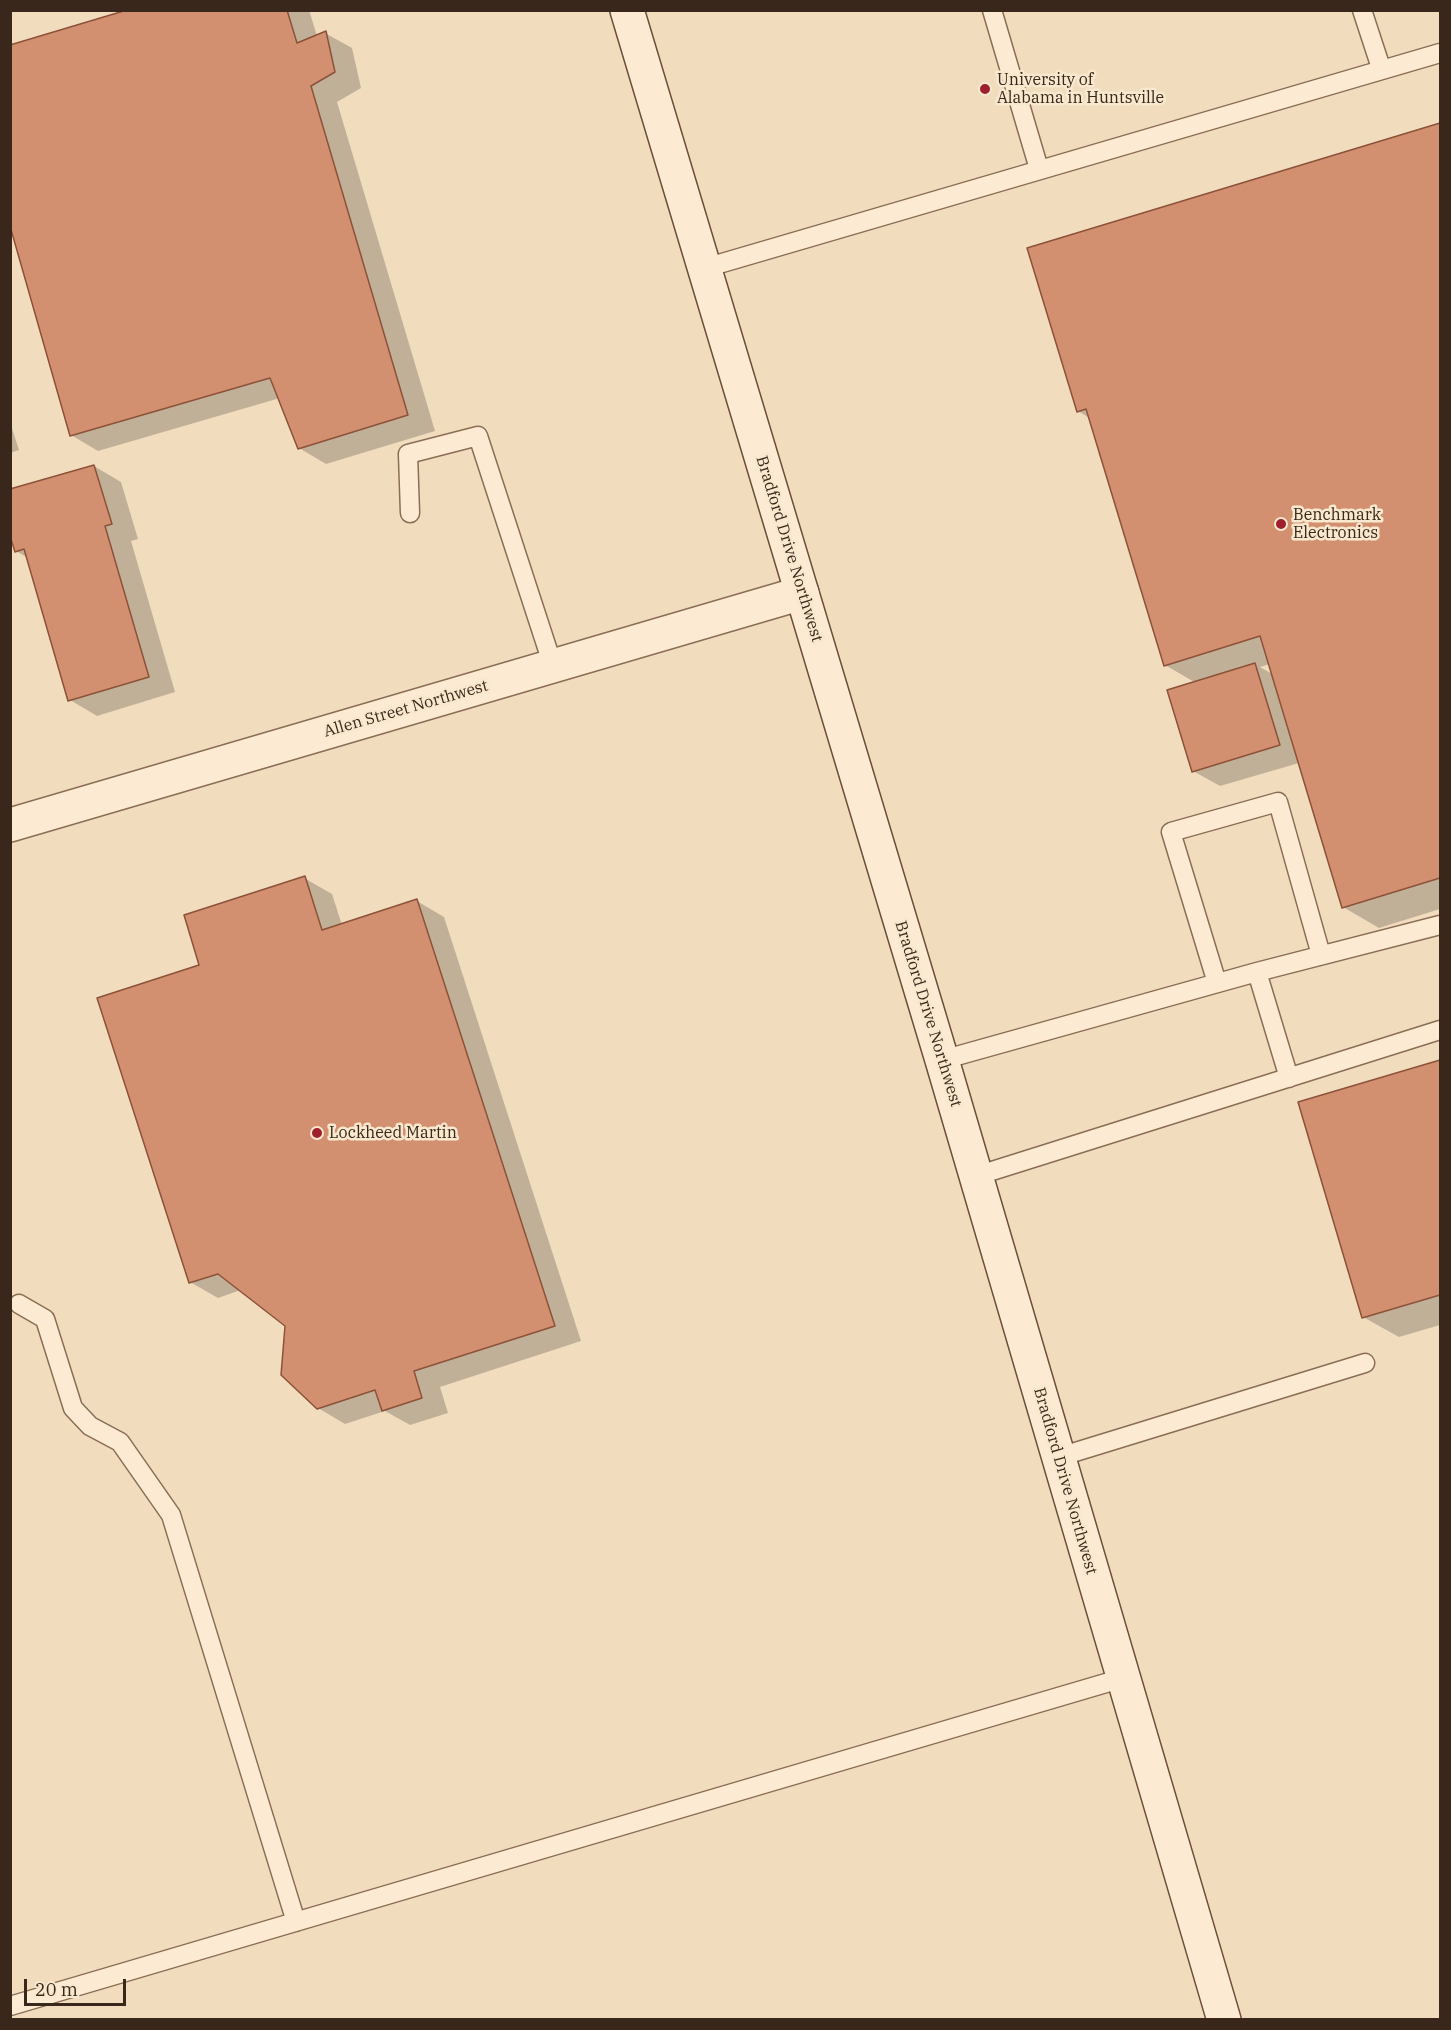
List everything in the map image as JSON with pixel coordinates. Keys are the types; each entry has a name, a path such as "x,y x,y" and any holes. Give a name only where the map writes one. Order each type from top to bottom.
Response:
{"main road":[{"name":"Bradford Drive Northwest","path":"627,10 942,1060 1224,2019"},
{"name":"Allen Street Northwest","path":"10,825 802,593"}],"lane":[{"path":"992,10 1039,169"},
{"path":"1362,10 1381,68"},
{"path":"705,268 1381,68 1440,53"},
{"path":"410,513 408,454 478,436 553,666"},
{"path":"1217,983 1171,832 1278,802 1321,955"},
{"path":"942,1060 1257,972 1440,925"},
{"path":"1257,972 1289,1078"},
{"path":"976,1176 1440,1030"},
{"path":"19,1304 45,1319 73,1408 90,1426 120,1442 171,1515 296,1922"},
{"path":"1059,1457 1365,1363"},
{"path":"10,2006 1123,1678"}],"building":[{"path":"127,10 287,10 297,43 326,31 335,72 311,86 408,415 298,449 270,378 70,436 10,226 10,45"},
{"name":"Benchmark Electronics","path":"1440,123 1440,878 1342,908 1260,636 1164,666 1086,409 1077,412 1027,248"},
{"path":"94,465 112,524 105,526 149,677 68,701 24,549 15,552 10,536 10,489"},
{"path":"1255,663 1280,745 1192,772 1167,690"},
{"name":"Lockheed Martin","path":"305,876 322,930 417,899 555,1326 414,1371 422,1398 382,1411 375,1390 317,1409 281,1375 285,1326 218,1274 189,1283 97,998 199,965 184,915"},
{"path":"1440,1060 1440,1295 1362,1318 1298,1102"}],"place":[{"name":"University of Alabama in Huntsville","path":"985,89"},
{"name":"Benchmark Electronics","path":"1281,524"},
{"name":"Lockheed Martin","path":"317,1133"}]}
